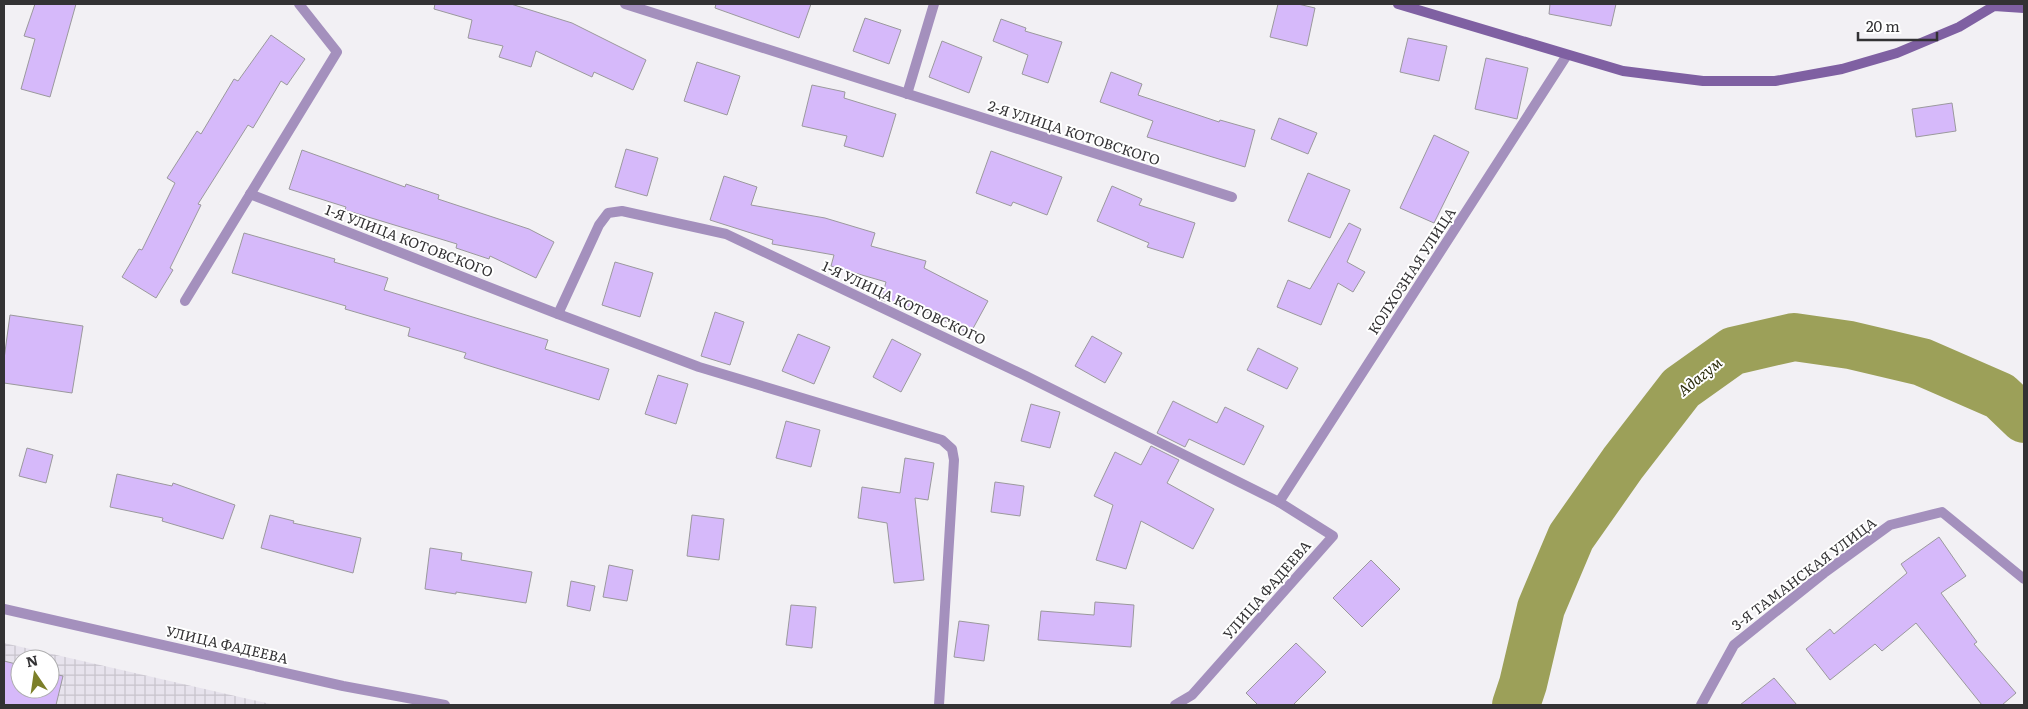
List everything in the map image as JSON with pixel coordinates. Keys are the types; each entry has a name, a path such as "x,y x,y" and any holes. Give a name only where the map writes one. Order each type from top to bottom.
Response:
{"main road":[{"path":"1398,4 1567,56 1623,71 1694,80 1775,80 1842,69 1897,53 1959,27 1994,5 2024,8"}],"street":[{"path":"185,301 338,52 299,4"},
{"name":"2-Я УЛИЦА КОТОВСКОГО","path":"625,4 1232,198"},
{"path":"907,94 934,4"},
{"name":"КОЛХОЗНАЯ УЛИЦА","path":"1279,502 1567,56"},
{"name":"1-Я УЛИЦА КОТОВСКОГО","path":"250,194 558,314 699,366 942,440 952,449 954,460 939,705"},
{"name":"1-Я УЛИЦА КОТОВСКОГО","path":"558,314 599,224 608,213 622,211 726,234 1026,376 1279,502"},
{"name":"УЛИЦА ФАДЕЕВА","path":"1175,705 1192,695 1333,536 1279,502"},
{"name":"3-Я ТАМАНСКАЯ УЛИЦА","path":"1701,705 1734,645 1824,573 1890,525 1942,512 2024,579"},
{"name":"УЛИЦА ФАДЕЕВА","path":"4,609 333,683 445,705"}],"shaded area":[{"path":"4,643 30,649 10,649 10,699 60,699 60,656 275,705 4,705"}],"building":[{"path":"35,4 76,4 50,97 21,89 35,39 24,36"},
{"path":"435,4 511,4 572,23 646,60 633,90 594,72 592,77 536,51 531,67 499,57 503,46 468,38 472,20 434,9"},
{"path":"716,4 811,4 799,38 715,8"},
{"path":"1278,4 1298,4 1315,8 1307,46 1270,37"},
{"path":"1550,4 1616,4 1611,26 1549,14"},
{"path":"865,18 901,30 889,64 853,51"},
{"path":"1001,19 1026,28 1025,31 1062,42 1048,83 1022,74 1028,55 993,41"},
{"path":"271,35 305,59 287,85 281,81 253,128 248,125 198,204 201,205 170,268 173,270 156,298 122,277 139,249 142,250 175,183 167,178 197,131 201,134 234,79 238,81"},
{"path":"1408,38 1447,46 1439,81 1400,72"},
{"path":"942,41 982,57 969,93 929,77"},
{"path":"1486,58 1528,68 1517,119 1475,109"},
{"path":"697,62 740,76 727,115 684,101"},
{"path":"1111,72 1142,84 1138,95 1219,122 1220,120 1255,130 1245,167 1147,137 1153,121 1100,102"},
{"path":"812,85 845,92 844,98 896,114 883,157 844,146 847,136 802,126"},
{"path":"1952,103 1956,131 1916,137 1912,109"},
{"path":"1279,118 1317,133 1308,154 1271,139"},
{"path":"1434,135 1469,152 1434,223 1400,208"},
{"path":"626,149 658,158 647,196 615,187"},
{"path":"302,150 405,187 406,184 439,195 438,199 529,229 554,242 536,278 490,256 489,259 456,248 457,244 345,210 346,207 289,189"},
{"path":"991,151 1062,177 1047,215 1013,202 1011,206 976,193"},
{"path":"1308,173 1350,190 1330,238 1288,221"},
{"path":"724,176 757,187 751,205 825,218 875,233 871,246 926,261 924,268 988,301 970,334 927,312 881,300 886,282 831,266 834,255 772,244 773,240 710,220"},
{"path":"1112,186 1142,199 1139,205 1195,223 1183,258 1147,247 1149,243 1097,221"},
{"path":"1349,223 1361,229 1347,262 1365,272 1353,292 1338,283 1321,325 1277,307 1288,280 1310,289"},
{"path":"244,233 335,259 334,262 388,278 384,290 548,340 545,349 609,369 599,400 464,358 466,353 408,336 410,328 345,309 346,306 232,273"},
{"path":"615,262 653,273 640,317 602,305"},
{"path":"715,312 744,322 730,365 701,356"},
{"path":"10,315 83,326 72,393 4,383 4,359"},
{"path":"798,334 830,347 814,384 782,371"},
{"path":"1092,336 1122,353 1105,383 1075,366"},
{"path":"892,339 921,354 901,392 873,377"},
{"path":"1258,348 1298,368 1287,389 1247,370"},
{"path":"658,375 688,384 676,424 645,414"},
{"path":"1173,401 1217,423 1225,407 1264,426 1244,465 1189,439 1185,447 1157,433"},
{"path":"1031,404 1060,412 1050,448 1021,441"},
{"path":"786,421 820,430 811,467 776,458"},
{"path":"1151,446 1179,460 1167,483 1214,509 1193,549 1141,521 1126,569 1096,560 1113,505 1094,496 1115,452 1141,465"},
{"path":"27,448 53,455 46,483 19,476"},
{"path":"905,458 934,463 928,500 915,498 924,580 894,583 887,523 858,518 862,487 900,493"},
{"path":"117,474 172,486 173,483 235,505 223,539 162,521 163,518 110,507"},
{"path":"995,482 1024,486 1020,516 991,512"},
{"path":"270,515 294,521 293,523 361,538 353,573 261,548"},
{"path":"692,515 724,519 719,560 687,556"},
{"path":"1939,537 1966,576 1941,593 1977,642 1974,644 2016,693 2002,705 1982,705 1916,623 1882,651 1875,644 1830,680 1806,649 1830,629 1834,634 1907,573 1901,564"},
{"path":"430,548 462,553 461,560 532,572 526,603 425,589"},
{"path":"1371,560 1400,589 1362,627 1333,598"},
{"path":"609,565 633,570 627,601 603,597"},
{"path":"571,581 595,586 590,611 567,606"},
{"path":"1095,602 1134,605 1131,647 1038,640 1041,611 1094,615"},
{"path":"791,605 816,607 812,648 786,645"},
{"path":"959,621 989,625 984,661 954,657"},
{"path":"1296,643 1326,672 1293,705 1258,705 1246,693"},
{"path":"4,661 10,662 10,699 57,699 56,705 4,705"},
{"path":"60,675 63,676 60,688"},
{"path":"1774,678 1797,705 1740,705"}],"waterway":[{"name":"Адагум","path":"1516,705 1523,684 1541,608 1571,537 1623,463 1681,388 1733,351 1794,337 1850,345 1922,362 2000,396 2024,419"}]}
